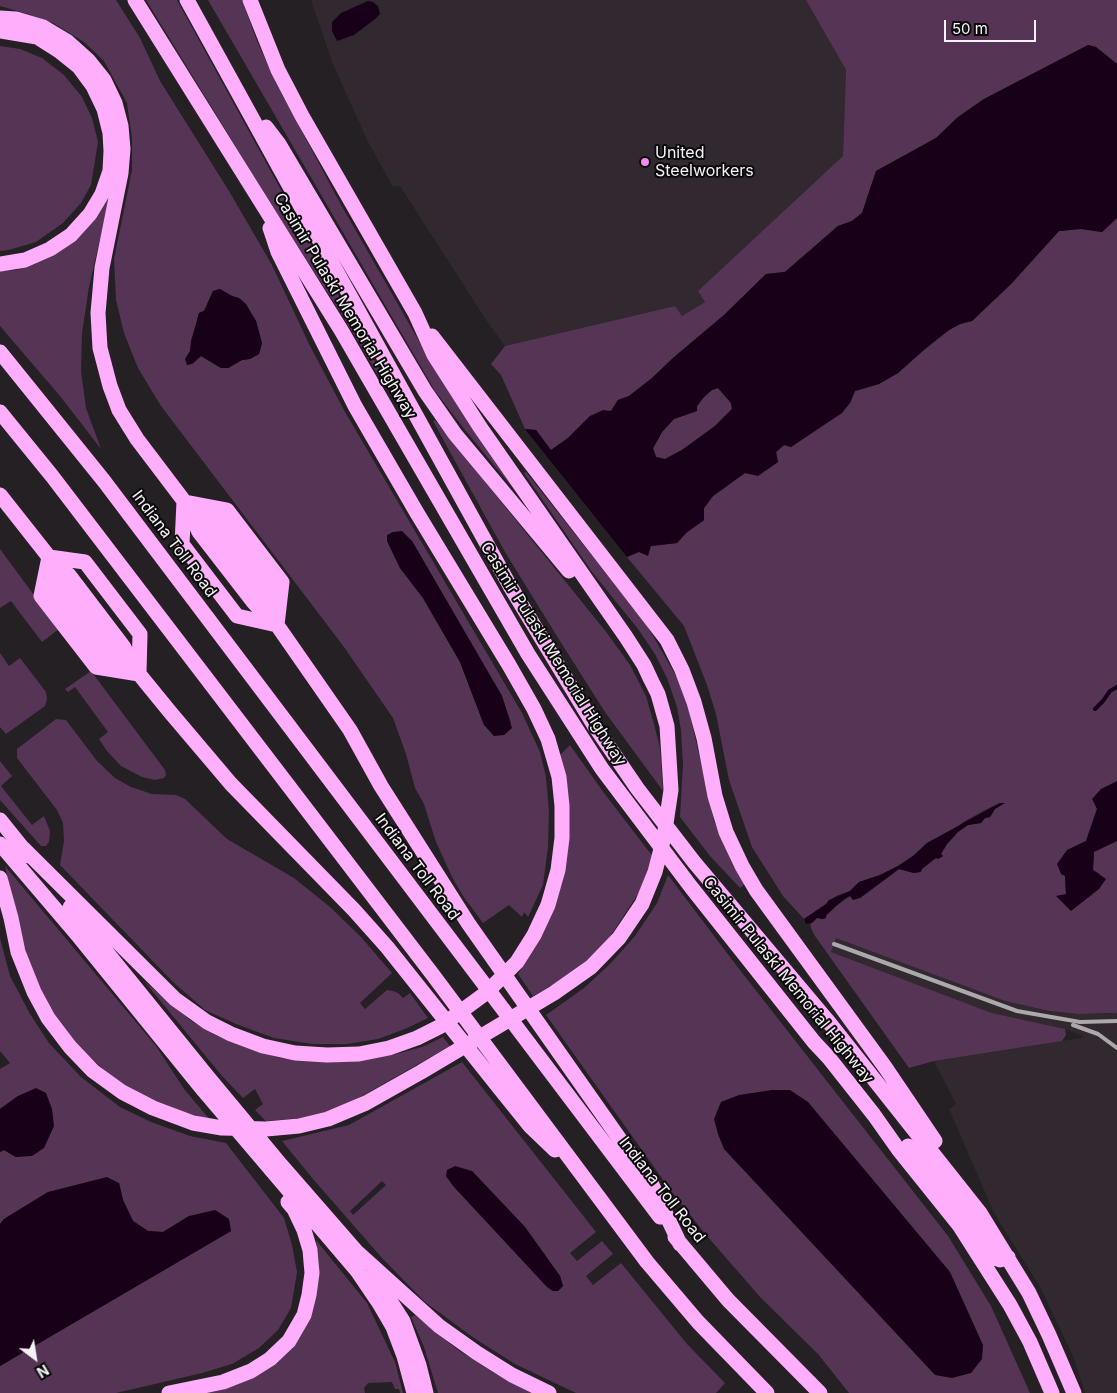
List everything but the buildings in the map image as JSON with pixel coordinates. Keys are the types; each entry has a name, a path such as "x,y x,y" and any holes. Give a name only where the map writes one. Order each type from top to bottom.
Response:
{"highway":[{"name":"Casimir Pulaski Memorial Highway","path":"135,0 354,354 528,654 602,769 691,887 874,1115 898,1149 959,1225 1021,1325 1052,1393"},
{"name":"Casimir Pulaski Memorial Highway","path":"187,0 510,586 594,725 638,788 694,862 826,1020 980,1212 1029,1293 1074,1393"},
{"path":"0,878 18,952 37,998 48,1018 70,1047 93,1071 122,1092 153,1108 193,1123 222,1128 266,1129 299,1126 328,1119 366,1103 554,993 591,967 619,938 642,904 656,872 664,837 671,790 667,726 658,694 644,665 626,637 480,427 434,355 415,313 278,70 250,0"},
{"path":"0,18 16,19 43,27 68,42 88,60 104,80 115,102 121,126 123,149 121,173 102,268 98,313 100,348 110,386 120,410 137,439 184,502 208,524 262,596 277,625 350,730 381,786 449,894 555,1049 652,1185 680,1244"},
{"path":"0,31 36,37 59,51 79,67 93,86 104,109 110,133 111,151 110,171 102,194 90,214 71,235 50,249 25,260 0,264"},
{"path":"236,88 279,144 389,332 425,391 455,434 495,484 626,637"},
{"path":"23,848 176,999 206,1022 263,1046 295,1053 326,1056 359,1054 389,1048 417,1038 441,1026 486,993 517,962 534,935 548,905 558,870 562,838 562,806 558,777 548,739 509,664 417,513 355,406 278,252 262,203"},
{"path":"415,313 667,640 682,670 694,702 704,738 715,796 726,832 742,866 756,890 885,1067 929,1132 947,1170"},
{"name":"Indiana Toll Road","path":"0,352 104,481 680,1244 728,1300 820,1393"},
{"path":"0,412 52,476 433,975 647,1262 698,1322 767,1393"},
{"path":"0,495 49,557 69,575 123,646 139,674 232,784 354,910 419,986 530,1126 588,1183"},
{"path":"184,502 191,538 246,610 277,625"},
{"path":"184,502 227,510 282,582 277,625"},
{"path":"49,557 50,589 105,660 139,674"},
{"path":"49,557 85,562 140,634 139,674"},
{"path":"0,820 206,1083 247,1141 329,1230 356,1251 439,1326 512,1375 549,1393"},
{"path":"0,844 206,1083 329,1230 379,1303 393,1328 404,1356 414,1393"},
{"path":"874,1115 894,1129 962,1212 994,1257 1000,1260 1008,1257"},
{"path":"169,1393 223,1382 251,1372 270,1359 289,1341 304,1315 312,1273 310,1250 304,1230 294,1209 261,1168 247,1141"},
{"path":"356,1251 382,1286 403,1321 419,1365 426,1393"}],"shaded area":[{"path":"0,0 116,0 140,38 160,81 229,191 272,265 309,344 345,412 522,713 540,752 546,777 549,812 548,847 543,885 528,917 524,912 522,917 509,905 483,923 463,896 436,842 424,804 415,788 406,754 393,718 344,647 161,406 138,368 124,333 116,300 114,259 132,170 132,138 127,103 104,61 84,42 53,23 0,6","holes":["220,289 239,298 256,321 262,343 259,354 250,359 242,360 228,368 221,368 201,356 192,364 185,359 190,351 199,313 204,311 213,291","387,541 412,541 502,696 511,723 484,725 460,662 423,598 400,568"]},
{"path":"146,0 177,0 384,378 381,380 344,318 277,214"},
{"path":"208,0 242,0 257,41 276,83 340,203 427,355 521,498 435,391"},
{"path":"311,0 806,0 846,70 843,156 699,291 705,302 682,316 675,306 505,346 486,320 400,186 393,187 367,140 332,62"},
{"path":"806,0 1117,0 1117,64 1096,47 1088,45 984,99 958,117 936,138 876,171 862,213 852,221 838,226 785,272 766,274 724,315 652,378 629,396 618,400 611,411 590,416 568,438 551,450 536,430 525,429 501,375 491,364 505,346 675,306 682,316 705,302 698,291 843,156 846,70"},
{"path":"368,1 378,6 380,14 354,35 337,41 332,31 332,22 341,13"},
{"path":"1088,45 1096,47 1117,64 1117,218 1102,232 1081,229 1059,231 1011,284 972,321 960,324 949,330 898,373 879,384 855,391 850,403 842,413 791,447 784,445 776,452 778,462 758,476 745,473 713,496 704,508 704,520 686,533 677,543 651,546 648,556 639,552 627,557 525,429 536,430 551,450 568,438 590,416 603,410 611,411 618,400 629,396 652,378 724,315 766,274 785,272 838,226 852,221 862,213 876,171 936,138 958,117 984,99","holes":["718,388 731,403 732,409 715,426 682,450 665,459 656,457 653,448 662,432 674,419 697,411 697,406 712,390"]},
{"path":"0,46 20,49 42,58 64,75 82,97 92,118 98,142 91,185 81,203 63,223 36,242 0,251"},
{"path":"105,198 109,199 89,287 82,333 81,371 86,408 101,449 60,396 0,326 0,271 16,270 33,265 54,253"},
{"path":"1117,218 1117,684 1115,688 1117,688 1117,781 1097,809 1086,841 1068,850 1065,876 1066,895 1057,896 1064,902 1100,874 1093,870 1094,851 1117,841 1117,1013 1078,1014 1049,1011 1005,1001 836,938 831,952 992,1013 1065,1029 1066,1035 1062,1041 934,1061 909,1068 815,936 810,922 817,918 823,919 850,896 860,898 899,869 914,873 936,858 938,859 943,856 941,854 947,844 958,832 968,825 981,823 1004,803 989,808 927,843 898,866 859,882 850,891 836,896 804,919 783,896 752,847 729,780 716,714 684,626 627,557 651,546 677,543 686,533 704,520 704,508 713,496 745,473 758,475 778,462 776,452 784,445 791,447 850,403 855,391 879,384 898,373 949,330 960,324 972,321 1011,284 1059,231 1081,229 1102,232"},
{"path":"220,289 239,298 246,304 256,321 262,343 259,354 250,359 242,360 228,368 221,368 201,356 192,364 187,365 185,359 190,351 199,313 204,311 213,291"},
{"path":"718,388 731,403 732,409 715,426 682,450 665,459 656,457 653,449 662,432 674,419 696,411 697,406 704,397 712,390"},
{"path":"435,420 607,633 630,665 646,696 654,724 660,748 663,791 605,712 505,552 433,421"},
{"path":"526,472 646,624 679,681 688,706 714,821 733,866 745,884 740,888 710,856 680,817 683,764 681,730 677,707 667,678 655,654 638,629 592,572 524,473"},
{"path":"402,531 412,541 502,696 512,728 504,735 494,736 484,725 460,662 423,598 400,568 387,541 387,535"},
{"path":"0,549 59,629 42,642 11,601 0,608"},
{"path":"0,653 9,666 20,658 46,692 47,699 45,706 6,734 0,727"},
{"path":"91,671 165,770 166,775 164,778 155,780 142,777 121,766 107,751 99,739 108,732 75,687 68,692 65,689"},
{"path":"56,719 66,720 97,761 115,778 131,787 152,794 176,795 185,799 227,839 294,878 330,907 361,937 392,973 360,1003 365,1009 387,990 398,993 403,998 410,993 428,1018 378,1039 347,1044 312,1044 274,1038 205,1010 173,982 60,865 64,841 63,823 57,810 17,758 17,749"},
{"path":"570,745 654,858 640,891 609,938 588,960 566,977 533,996 518,974 552,913 560,755"},
{"path":"0,761 12,776 1,786 32,825 44,816 50,831 49,842 46,846 41,846 0,800"},
{"path":"1117,781 1117,841 1094,852 1093,870 1106,879 1099,889 1071,911 1056,896 1066,894 1065,876 1061,874 1057,864 1067,850 1086,841 1097,809 1092,799 1101,789"},
{"path":"1000,803 1005,803 995,809 990,817 985,818 981,823 968,825 958,832 947,844 941,854 943,856 938,859 936,858 922,869 921,872 914,873 899,869 860,898 853,900 850,896 826,915 826,918 817,918 812,923 806,924 804,919 829,900 850,891 859,882 898,866 927,843"},
{"path":"5,866 156,1046 184,1089 211,1121 151,1102 123,1085 76,1044 56,1020 41,994 29,964"},
{"path":"668,875 948,1236 991,1306 1030,1393 849,1393 818,1354 761,1298 707,1236 671,1191 546,1015 584,988 611,963 635,936 657,903"},
{"path":"836,937 1005,1001 1049,1011 1078,1014 1109,1014 1117,1011 1117,1393 1085,1393 1073,1356 1039,1285 995,1215 949,1109 956,1104 934,1061 1081,1038 1083,1036 1065,1029 992,1013 831,952"},
{"path":"0,938 10,976 30,1014 49,1043 81,1077 120,1107 151,1122 190,1136 226,1143 284,1218 297,1272 291,1308 278,1330 259,1348 232,1364 116,1393 0,1393 0,1366 231,1231 189,1216 163,1232 148,1231 133,1221 123,1200 119,1183 48,1192 4,1219 0,1224 0,1152 4,1150 16,1157 18,1096 0,1109 0,1069 10,1063 0,1051"},
{"path":"144,981 190,1020 217,1036 280,1058 320,1061 356,1060 392,1055 422,1047 443,1037 450,1046 355,1100 327,1112 300,1118 266,1121 255,1110 263,1104 255,1089 243,1098 222,1076"},
{"path":"462,1062 596,1232 570,1253 577,1261 602,1241 613,1254 586,1276 593,1285 621,1263 687,1344 725,1383 716,1393 576,1393 515,1364 474,1338 425,1302 382,1258 282,1141 349,1125","holes":["472,1171 525,1227 560,1276 563,1286 558,1291 553,1291 547,1287 446,1176","382,1181 386,1185 353,1215 350,1211"]},
{"path":"36,1088 46,1093 52,1109 54,1126 44,1148 32,1156 16,1157 4,1150 0,1152 0,1109 18,1096"},
{"path":"772,1090 790,1090 808,1102 950,1272 983,1345 982,1359 971,1373 952,1378 935,1375 724,1149 714,1119 721,1102 739,1095"},
{"path":"455,1166 472,1171 525,1227 560,1276 563,1286 558,1291 553,1291 547,1287 453,1186 446,1176 447,1170"},
{"path":"107,1177 119,1183 123,1200 133,1221 148,1231 163,1232 189,1216 215,1210 229,1219 231,1231 0,1366 0,1224 4,1219 48,1192"},
{"path":"316,1240 367,1303 395,1362 403,1393 400,1393 399,1389 395,1389 392,1382 368,1383 364,1388 365,1393 195,1393 270,1366 316,1294 319,1261"},
{"path":"415,1315 458,1350 496,1374 533,1393 438,1393 424,1347 411,1317"}],"waterway":[{"path":"1095,709 1110,691 1117,687"}],"railway":[{"path":"834,944 1017,1011 1080,1022 1117,1021"},
{"path":"1073,1025 1098,1034 1117,1048"}],"place":[{"name":"United Steelworkers","path":"645,162"}]}
